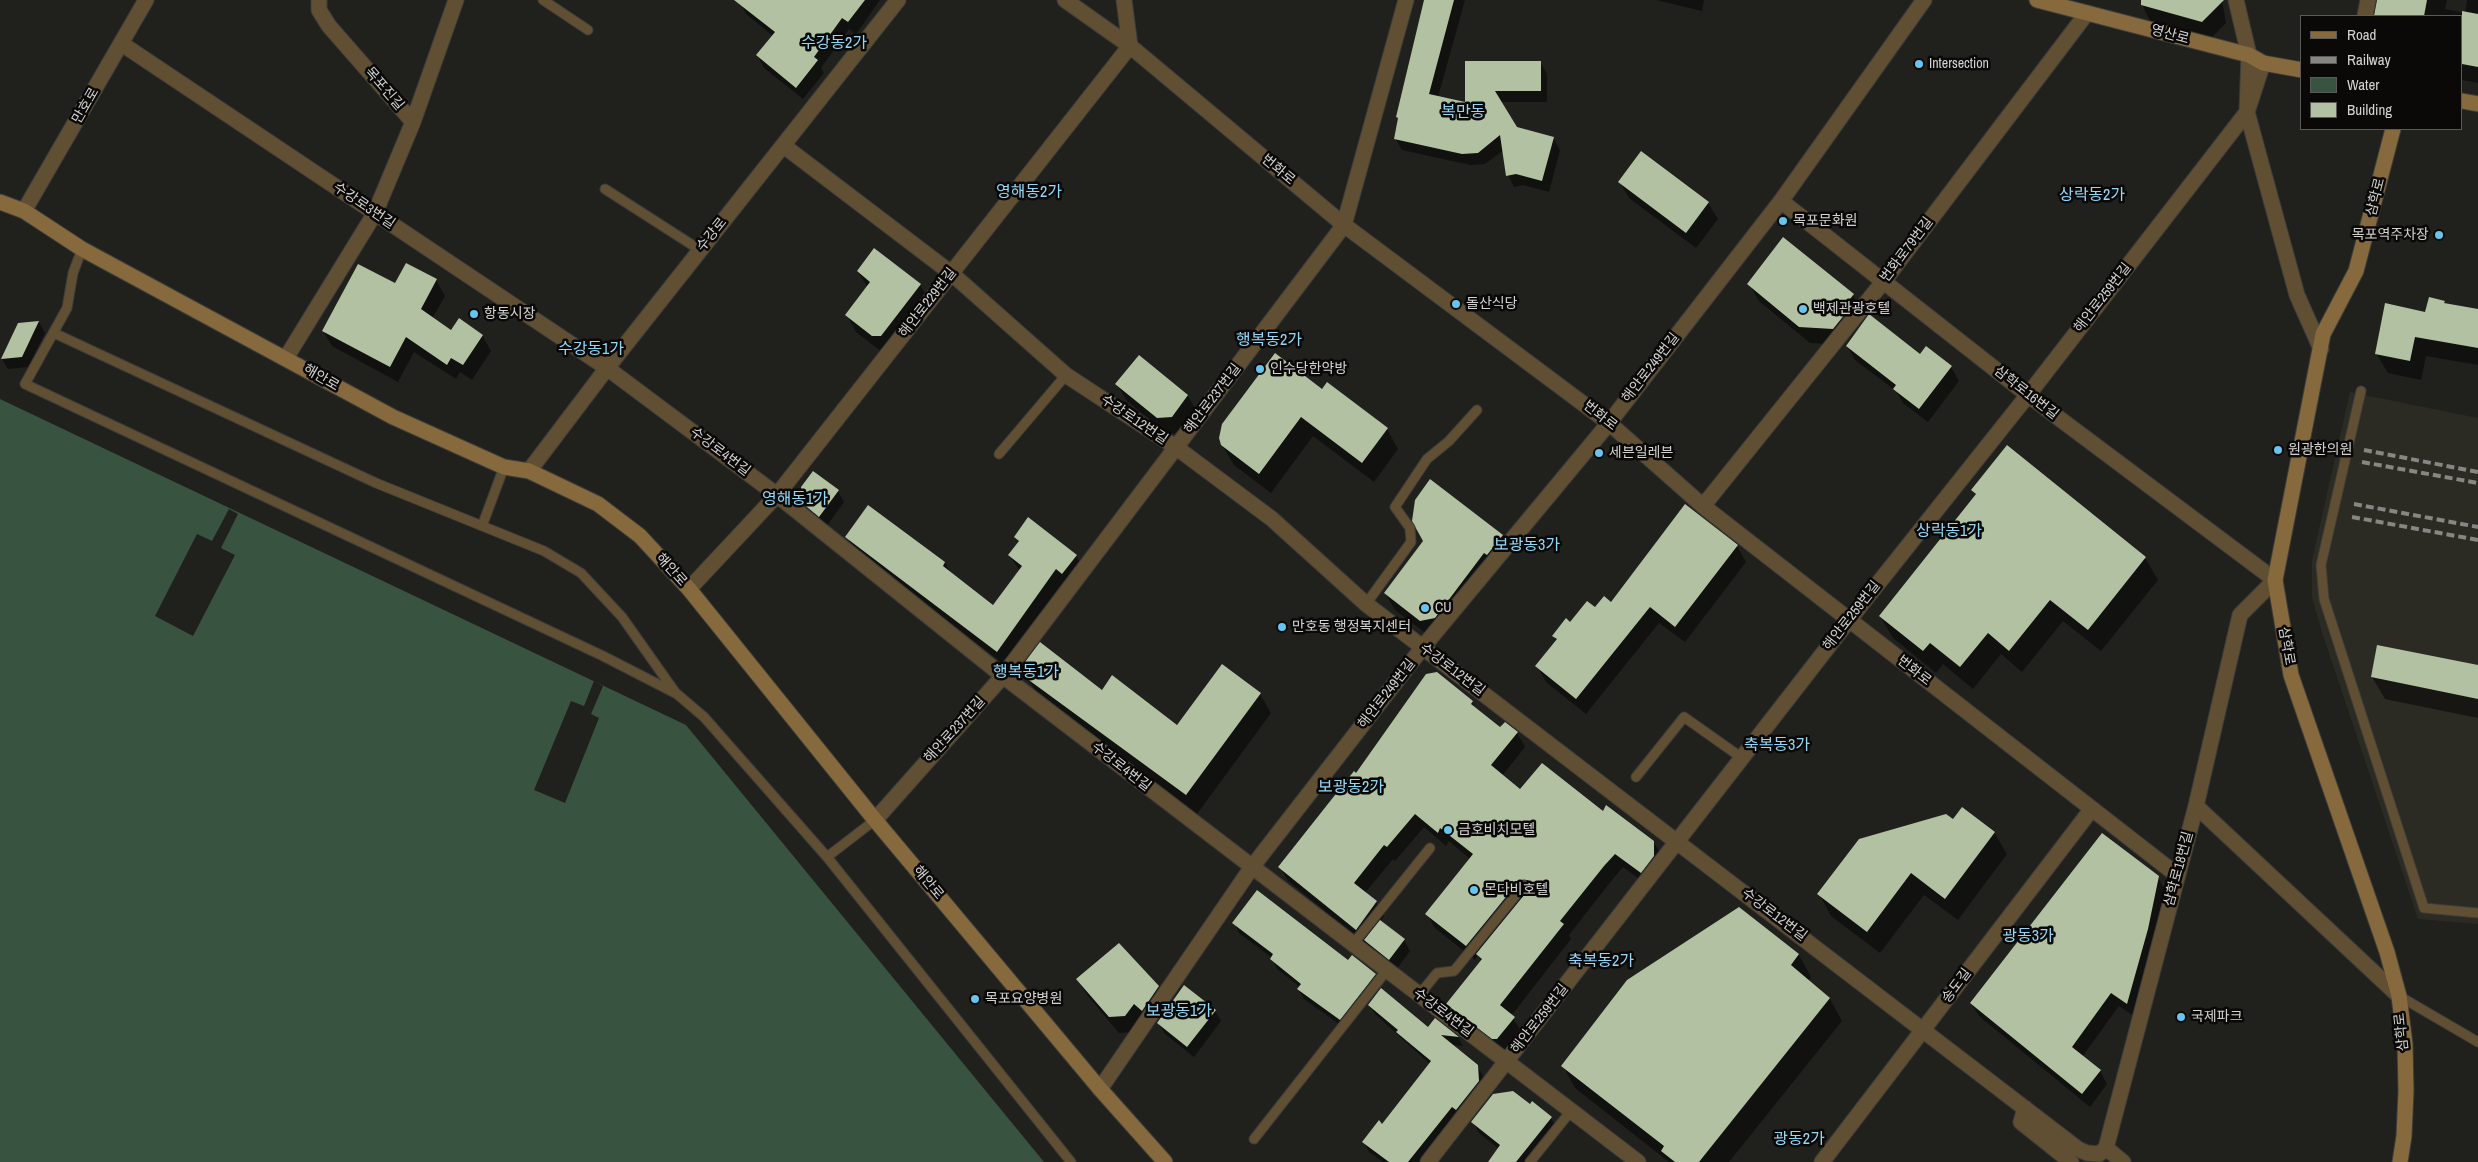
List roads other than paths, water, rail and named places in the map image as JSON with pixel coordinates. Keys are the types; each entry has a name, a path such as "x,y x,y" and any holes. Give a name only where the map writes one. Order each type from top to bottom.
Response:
{"street":[{"name":"만호로","path":"24,211 146,0"},
{"name":"목포진길","path":"286,358 376,213 413,122 329,26 319,10 319,0"},
{"path":"413,122 456,0"},
{"name":"수강로","path":"529,471 607,368 898,0"},
{"name":"번화로","path":"1065,0 1130,46 1344,224 1609,422 1703,506 2091,810 2177,875"},
{"path":"1124,0 1130,46"},
{"name":"해안로237번길","path":"875,820 1003,676 1177,448 1344,224 1406,0"},
{"name":"해안로249번길","path":"1100,1089 1252,868 1423,647 1609,422 1781,202 1924,0"},
{"name":"영산로","path":"2037,0 2249,55 2263,62 2300,70"},
{"path":"2236,0 2249,55 2248,112 2297,294 2321,349"},
{"path":"2365,15 2368,0"},
{"name":"번화로79번길","path":"1703,506 1883,282 2087,13"},
{"name":"수강로3번길","path":"122,44 607,368"},
{"name":"해안로229번길","path":"689,590 777,495 1130,46"},
{"name":"해안로259번길","path":"1428,1162 1849,620 2028,395 2248,112 2263,62"},
{"path":"2463,101 2478,104"},
{"name":"삼학로","path":"2393,130 2356,271 2323,334 2275,580 2291,675 2387,952 2399,996 2406,1092 2404,1136 2400,1162"},
{"name":"수강로12번길","path":"784,146 951,273 1066,375 1177,448 1272,519 1366,604 2078,1149 2087,1153 2099,1154 2106,1148"},
{"name":"해안로","path":"0,202 24,211 82,249 393,417 504,467 529,471 598,504 640,536 689,590 875,820 1100,1089 1165,1162"},
{"name":"삼학로16번길","path":"1781,202 2028,395 2275,580"},
{"name":"수강로4번길","path":"607,368 777,495 1003,676 1638,1162"},
{"name":"삼학로18번길","path":"2106,1148 2196,806 2240,615 2275,580"},
{"path":"2196,806 2399,996"},
{"name":"송도길","path":"1822,1162 2091,810"},
{"path":"2025,1108 2021,1122 2071,1162"},
{"path":"2106,1148 2123,1162"}],"lane":[{"path":"543,0 588,30"},
{"path":"605,189 700,250"},
{"path":"82,249 73,273 67,308 25,384 594,652 677,694 704,717 827,857 1071,1162"},
{"path":"54,333 376,483 544,551 581,572 622,618 677,694"},
{"path":"999,454 1066,375"},
{"path":"2361,391 2321,565 2324,599 2424,908 2478,913"},
{"path":"1366,604 1411,542 1410,528 1395,507 1427,459 1448,442 1478,410"},
{"path":"482,526 504,467"},
{"path":"1636,777 1684,717 1742,758"},
{"path":"827,857 875,820"},
{"path":"1353,944 1430,848"},
{"path":"1419,994 1437,973 1454,971 1524,884"},
{"path":"1254,1139 1387,970"},
{"path":"2399,996 2478,1042"},
{"path":"1530,1162 1571,1111"}],"water":[{"path":"0,399 686,725 1044,1162 0,1162"}],"railway":[{"path":"2364,450 2478,472"},
{"path":"2362,462 2478,483"},
{"path":"2354,504 2478,527"},
{"path":"2352,517 2478,540"}],"place":[{"name":"Intersection","path":"1919,64"},
{"name":"목포문화원","path":"1783,221"},
{"name":"목포역주차장","path":"2439,235"},
{"name":"돌산식당","path":"1456,304"},
{"name":"백제관광호텔","path":"1803,309"},
{"name":"항동시장","path":"474,314"},
{"name":"인수당한약방","path":"1260,369"},
{"name":"원광한의원","path":"2278,450"},
{"name":"세븐일레븐","path":"1599,453"},
{"name":"CU","path":"1425,608"},
{"name":"만호동 행정복지센터","path":"1282,627"},
{"name":"금호비치모텔","path":"1448,830"},
{"name":"몬다비호텔","path":"1474,890"},
{"name":"목포요양병원","path":"975,999"},
{"name":"국제파크","path":"2181,1017"}],"district":[{"name":"수강동2가","path":"834,44"},
{"name":"복만동","path":"1463,113"},
{"name":"영해동2가","path":"1029,193"},
{"name":"상락동2가","path":"2092,196"},
{"name":"행복동2가","path":"1269,341"},
{"name":"수강동1가","path":"591,350"},
{"name":"영해동1가","path":"795,500"},
{"name":"상락동1가","path":"1949,532"},
{"name":"보광동3가","path":"1527,546"},
{"name":"행복동1가","path":"1026,673"},
{"name":"축복동3가","path":"1777,746"},
{"name":"보광동2가","path":"1351,788"},
{"name":"광동3가","path":"2028,937"},
{"name":"축복동2가","path":"1601,962"},
{"name":"보광동1가","path":"1179,1012"},
{"name":"광동2가","path":"1799,1140"}]}
